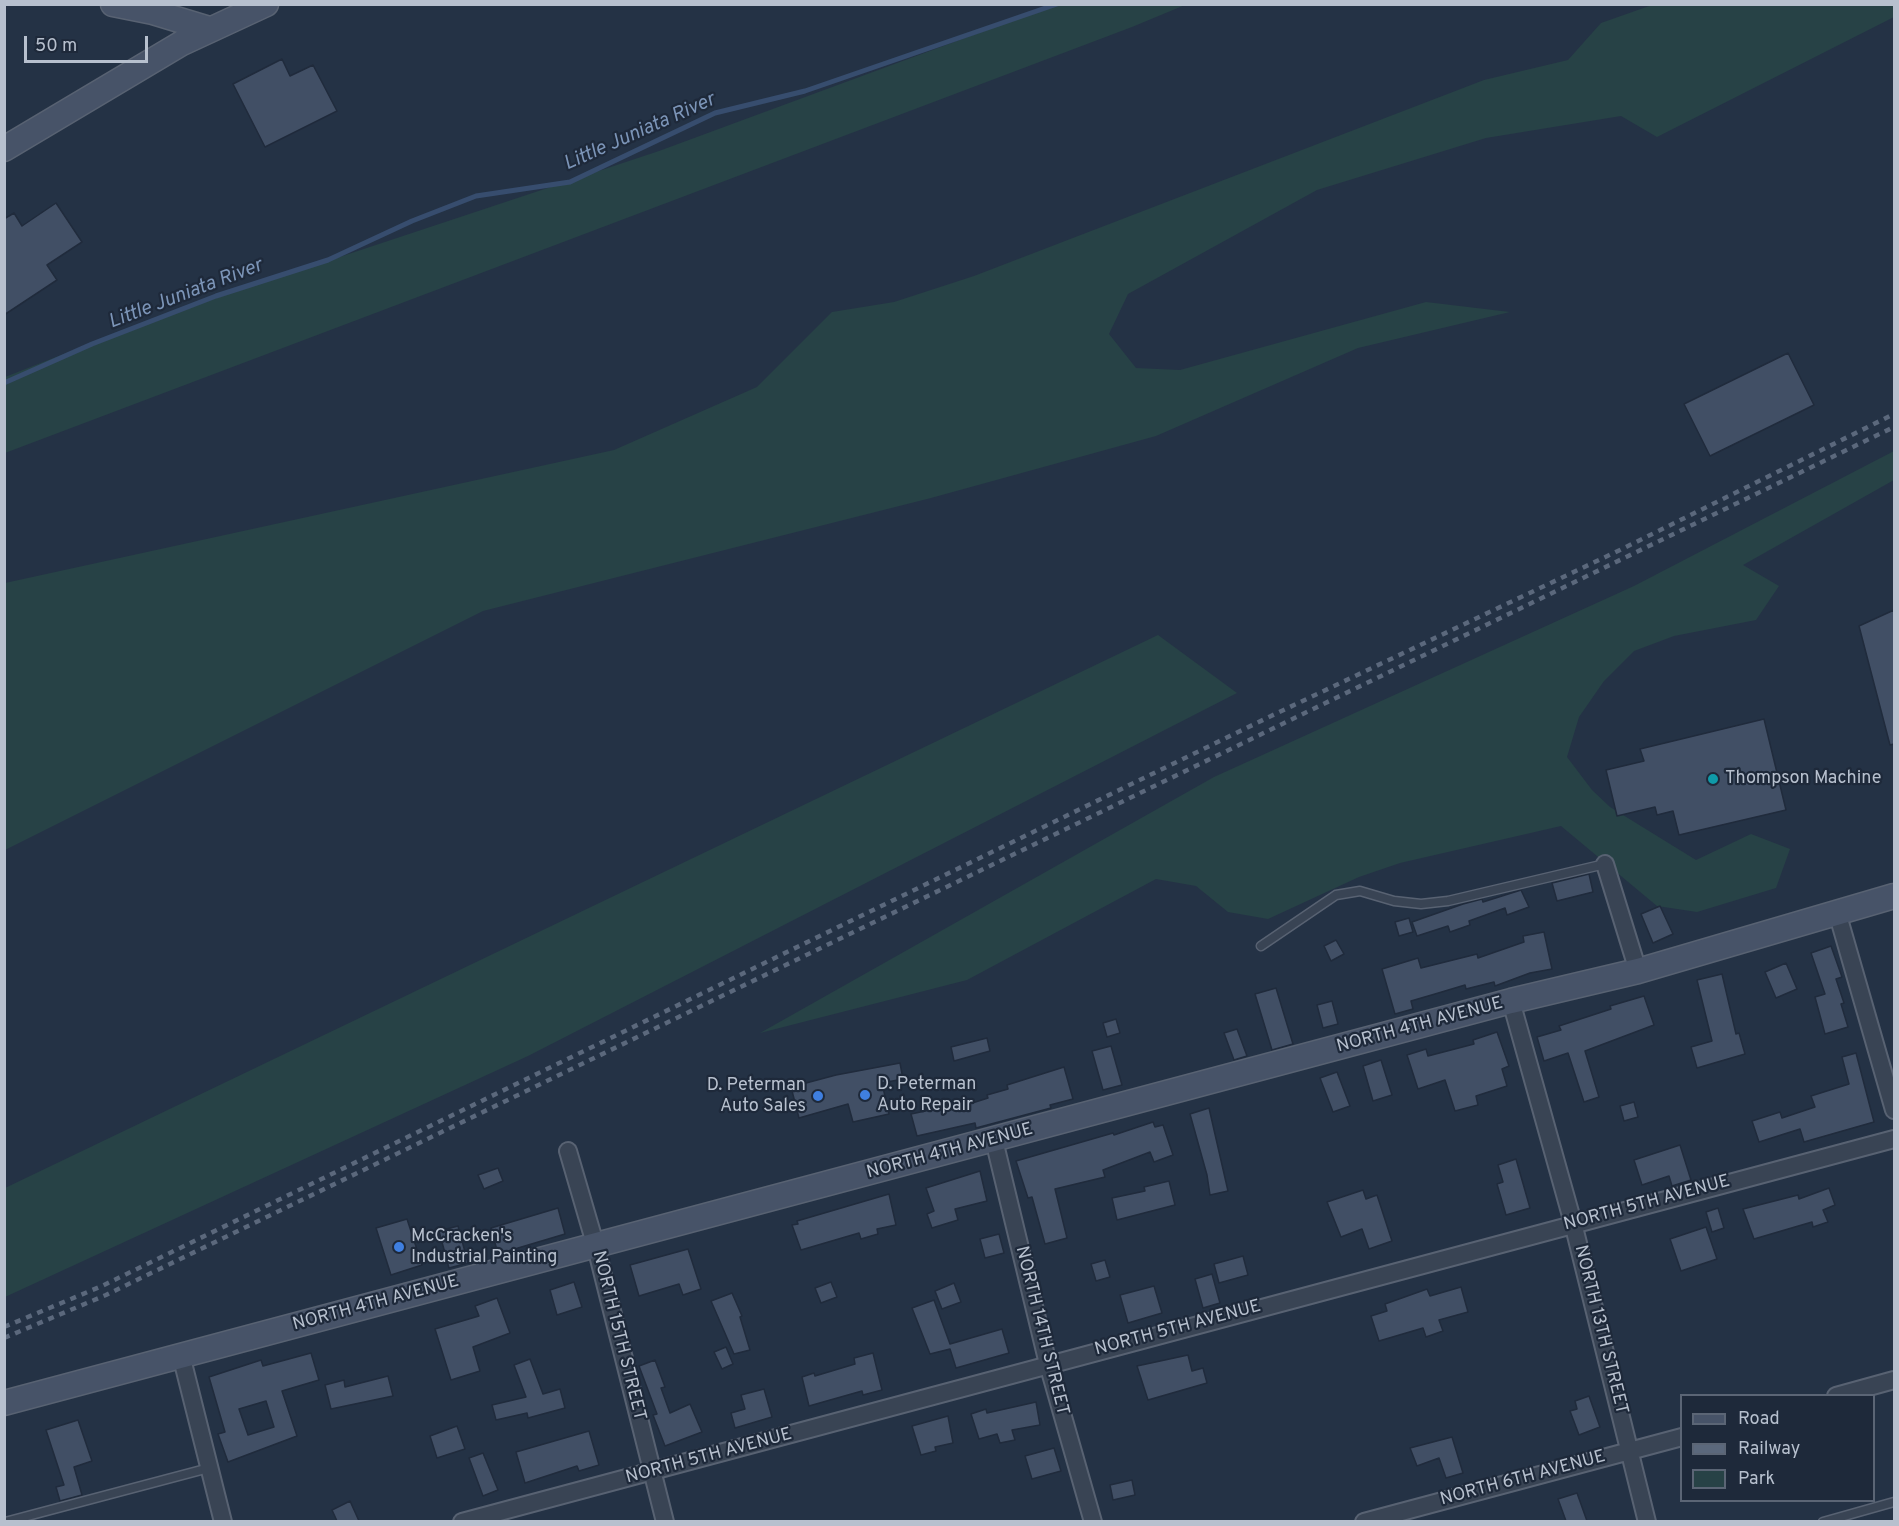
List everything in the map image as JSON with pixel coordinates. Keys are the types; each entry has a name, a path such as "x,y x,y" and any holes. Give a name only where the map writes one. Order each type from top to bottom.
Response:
{"main road":[{"path":"113,4 153,12 209,29"},
{"path":"4,149 209,29 266,4"},
{"name":"NORTH 4TH AVENUE","path":"4,1403 596,1247 1511,1001 1638,971 1894,896"}],"street":[{"path":"1605,864 1638,971"},
{"path":"1837,912 1894,1110"},
{"name":"NORTH 13TH STREET","path":"1511,1001 1573,1223 1647,1521"},
{"name":"NORTH 5TH AVENUE","path":"462,1521 652,1473 1048,1364 1894,1139"},
{"name":"NORTH 14TH STREET","path":"994,1140 1048,1364 1093,1521"},
{"name":"NORTH 15TH STREET","path":"568,1151 596,1247 664,1521"},
{"path":"181,1355 223,1521"},
{"path":"1840,1394 1894,1380"},
{"name":"NORTH 6TH AVENUE","path":"1364,1521 1680,1438"}],"lane":[{"path":"1261,946 1336,895 1360,891 1394,901 1421,904 1448,901 1605,864"},
{"path":"5,1521 209,1468"},
{"path":"1823,1521 1894,1502"}],"green space":[{"path":"1057,4 1185,5 5,453 5,377 153,319 659,151"},
{"path":"1652,5 1894,5 1894,17 1657,137 1621,116 1486,138 1317,190 1128,294 1109,334 1136,368 1180,370 1426,302 1510,312 1358,348 1156,436 931,498 483,611 5,850 5,583 614,450 757,387 832,312 894,302 974,276 1484,80 1568,60 1601,23"},
{"path":"1894,451 1894,480 1743,565 1779,586 1756,620 1674,636 1634,651 1604,681 1579,717 1567,757 1592,790 1610,807 1696,860 1751,834 1790,849 1776,888 1697,912 1657,906 1561,826 1400,863 1359,877 1268,919 1228,912 1196,886 1156,879 967,980 760,1033 1214,777 1634,586"},
{"path":"1158,635 1237,693 528,1056 5,1297 5,1188"}],"building":[{"path":"282,59 290,76 313,65 337,111 265,147 233,84"},
{"path":"56,203 82,242 47,265 57,280 4,315 4,219 14,213 22,226"},
{"path":"1788,353 1814,405 1710,456 1684,404"},
{"path":"1894,610 1894,744 1890,745 1859,626"},
{"name":"Thompson Machine","path":"1764,719 1786,810 1679,835 1673,811 1657,815 1655,807 1617,816 1606,770 1644,761 1640,749"},
{"path":"1589,874 1593,892 1557,901 1552,883"},
{"path":"1521,890 1529,907 1507,915 1505,908 1469,921 1470,925 1450,932 1448,926 1417,936 1412,922 1463,904 1482,899 1483,902"},
{"path":"1660,906 1673,934 1653,943 1641,914"},
{"path":"1409,918 1413,932 1399,936 1395,922"},
{"path":"1544,932 1552,969 1530,973 1495,986 1494,982 1466,989 1465,985 1411,1001 1413,1009 1395,1014 1382,969 1418,958 1421,968 1477,954 1478,958 1524,942 1523,936"},
{"path":"1336,940 1344,954 1331,961 1324,946"},
{"path":"1831,946 1842,977 1836,979 1844,1003 1841,1004 1848,1027 1825,1034 1815,997 1825,994 1811,953"},
{"path":"1786,963 1797,989 1776,998 1765,972"},
{"path":"1722,974 1736,1034 1739,1033 1745,1054 1697,1068 1691,1047 1712,1041 1697,980"},
{"path":"1276,988 1293,1044 1272,1050 1255,994"},
{"path":"1644,996 1654,1025 1585,1051 1599,1097 1584,1102 1568,1053 1544,1061 1537,1037 1561,1030 1559,1026 1611,1009 1610,1006"},
{"path":"1332,1001 1338,1024 1323,1028 1317,1005"},
{"path":"1116,1019 1120,1033 1107,1037 1103,1023"},
{"path":"1237,1029 1247,1056 1234,1060 1224,1033"},
{"path":"1497,1032 1509,1066 1502,1069 1507,1086 1476,1096 1478,1105 1455,1111 1445,1080 1418,1089 1407,1055 1426,1049 1428,1056 1474,1044 1473,1040"},
{"path":"987,1038 990,1051 954,1061 951,1047"},
{"path":"1111,1046 1122,1085 1103,1090 1092,1051"},
{"path":"1856,1053 1874,1122 1804,1142 1800,1129 1759,1142 1752,1121 1780,1112 1782,1118 1815,1107 1811,1096 1849,1084 1842,1057"},
{"path":"1381,1060 1392,1095 1373,1101 1363,1066"},
{"path":"900,1063 903,1079 882,1083 889,1114 853,1122 848,1104 799,1118 791,1087 836,1075"},
{"path":"1064,1067 1073,1099 1050,1105 1051,1108 976,1128 975,1123 917,1136 911,1114 949,1106 950,1110 988,1098 987,1095 1008,1089 1007,1085"},
{"path":"1337,1072 1350,1106 1333,1112 1320,1078"},
{"path":"1634,1102 1638,1117 1624,1121 1620,1106"},
{"path":"1209,1108 1228,1191 1210,1195 1207,1175 1190,1114"},
{"path":"1153,1122 1155,1127 1163,1125 1173,1155 1154,1162 1150,1152 1103,1170 1105,1177 1055,1189 1067,1238 1045,1244 1032,1197 1028,1198 1016,1161 1113,1133 1114,1135"},
{"path":"1680,1145 1691,1180 1672,1186 1669,1176 1642,1185 1634,1160"},
{"path":"1516,1159 1530,1208 1506,1215 1497,1184 1503,1182 1498,1165"},
{"path":"498,1168 503,1181 484,1189 478,1175"},
{"path":"980,1171 987,1201 955,1209 958,1220 932,1228 927,1214 934,1211 926,1188"},
{"path":"1169,1181 1175,1205 1117,1220 1112,1198 1145,1191 1144,1187"},
{"path":"1829,1188 1835,1205 1823,1210 1828,1222 1813,1227 1812,1222 1754,1239 1743,1209 1798,1195 1799,1199"},
{"path":"1363,1190 1366,1199 1377,1195 1392,1241 1369,1249 1362,1229 1341,1237 1327,1202"},
{"path":"889,1194 896,1225 877,1229 878,1234 861,1239 859,1233 801,1250 792,1225 798,1224 797,1221"},
{"path":"558,1208 565,1234 498,1254 491,1228"},
{"path":"1718,1208 1724,1228 1712,1232 1706,1212"},
{"name":"McCracken's Industrial Painting","path":"407,1219 422,1265 391,1275 376,1228"},
{"path":"458,1226 468,1263 449,1268 439,1231"},
{"path":"1706,1227 1717,1259 1681,1271 1670,1239"},
{"path":"999,1234 1004,1253 985,1258 980,1239"},
{"path":"688,1249 701,1289 683,1295 679,1284 639,1296 630,1265"},
{"path":"1243,1256 1248,1275 1219,1283 1214,1264"},
{"path":"1105,1260 1110,1277 1096,1281 1091,1264"},
{"path":"1212,1274 1220,1303 1203,1308 1195,1279"},
{"path":"574,1282 582,1307 557,1315 550,1290"},
{"path":"831,1282 837,1297 821,1303 815,1288"},
{"path":"954,1283 961,1302 942,1309 935,1291"},
{"path":"1154,1286 1162,1313 1128,1323 1120,1295"},
{"path":"1461,1287 1468,1312 1439,1320 1443,1331 1426,1337 1423,1328 1379,1341 1371,1316 1387,1311 1385,1304 1427,1289 1430,1296"},
{"path":"732,1293 742,1316 740,1317 750,1350 734,1354 711,1301"},
{"path":"497,1298 510,1333 473,1347 480,1371 451,1380 435,1329 479,1316 475,1306"},
{"path":"934,1300 950,1344 1002,1329 1009,1353 956,1368 950,1349 930,1354 912,1308"},
{"path":"726,1347 733,1364 722,1369 714,1352"},
{"path":"311,1353 319,1380 282,1391 297,1436 228,1462 218,1434 225,1432 209,1377 261,1360 263,1366","holes":["266,1401 274,1427 248,1435 239,1409"]},
{"path":"873,1353 882,1390 863,1395 862,1391 809,1406 802,1377 814,1373 815,1376 855,1364 854,1358"},
{"path":"1188,1355 1192,1371 1203,1368 1207,1383 1148,1400 1137,1366"},
{"path":"530,1359 543,1394 560,1389 565,1408 528,1418 527,1413 496,1420 492,1405 526,1397 514,1365"},
{"path":"655,1360 665,1387 661,1388 670,1413 690,1404 702,1432 665,1446 653,1415 657,1414 639,1366"},
{"path":"388,1376 393,1396 331,1409 325,1385 344,1380 345,1387"},
{"path":"764,1389 772,1417 735,1428 731,1413 745,1409 741,1395"},
{"path":"1589,1396 1600,1427 1579,1435 1570,1411 1577,1409 1575,1401"},
{"path":"1036,1402 1040,1425 1012,1430 1015,1440 1000,1443 997,1434 979,1439 971,1414 986,1409 987,1413"},
{"path":"948,1416 953,1443 935,1447 936,1451 921,1455 912,1426"},
{"path":"78,1420 92,1461 74,1467 82,1495 60,1501 56,1487 64,1485 46,1430"},
{"path":"457,1426 465,1449 437,1458 430,1436"},
{"path":"589,1431 599,1465 579,1471 577,1466 525,1483 516,1452"},
{"path":"1452,1437 1463,1473 1446,1478 1439,1458 1417,1466 1410,1448"},
{"path":"1054,1448 1061,1471 1032,1479 1025,1456"},
{"path":"483,1453 498,1490 483,1496 469,1458"},
{"path":"1132,1480 1135,1495 1113,1500 1110,1485"},
{"path":"1577,1493 1587,1521 1566,1521 1558,1499"},
{"path":"350,1501 359,1521 337,1521 332,1510"}],"waterway":[{"name":"Little Juniata River","path":"4,383 92,344 216,296 328,260 412,221 476,196 570,182 715,113 805,91 1057,4"}],"railway":[{"path":"4,1327 102,1286 1271,716 1620,550 1894,414"},
{"path":"4,1338 106,1295 1894,427"}],"place":[{"name":"Thompson Machine","path":"1713,779"},
{"name":"D. Peterman Auto Repair","path":"865,1095"},
{"name":"D. Peterman Auto Sales","path":"818,1096"},
{"name":"McCracken's Industrial Painting","path":"399,1247"}]}
